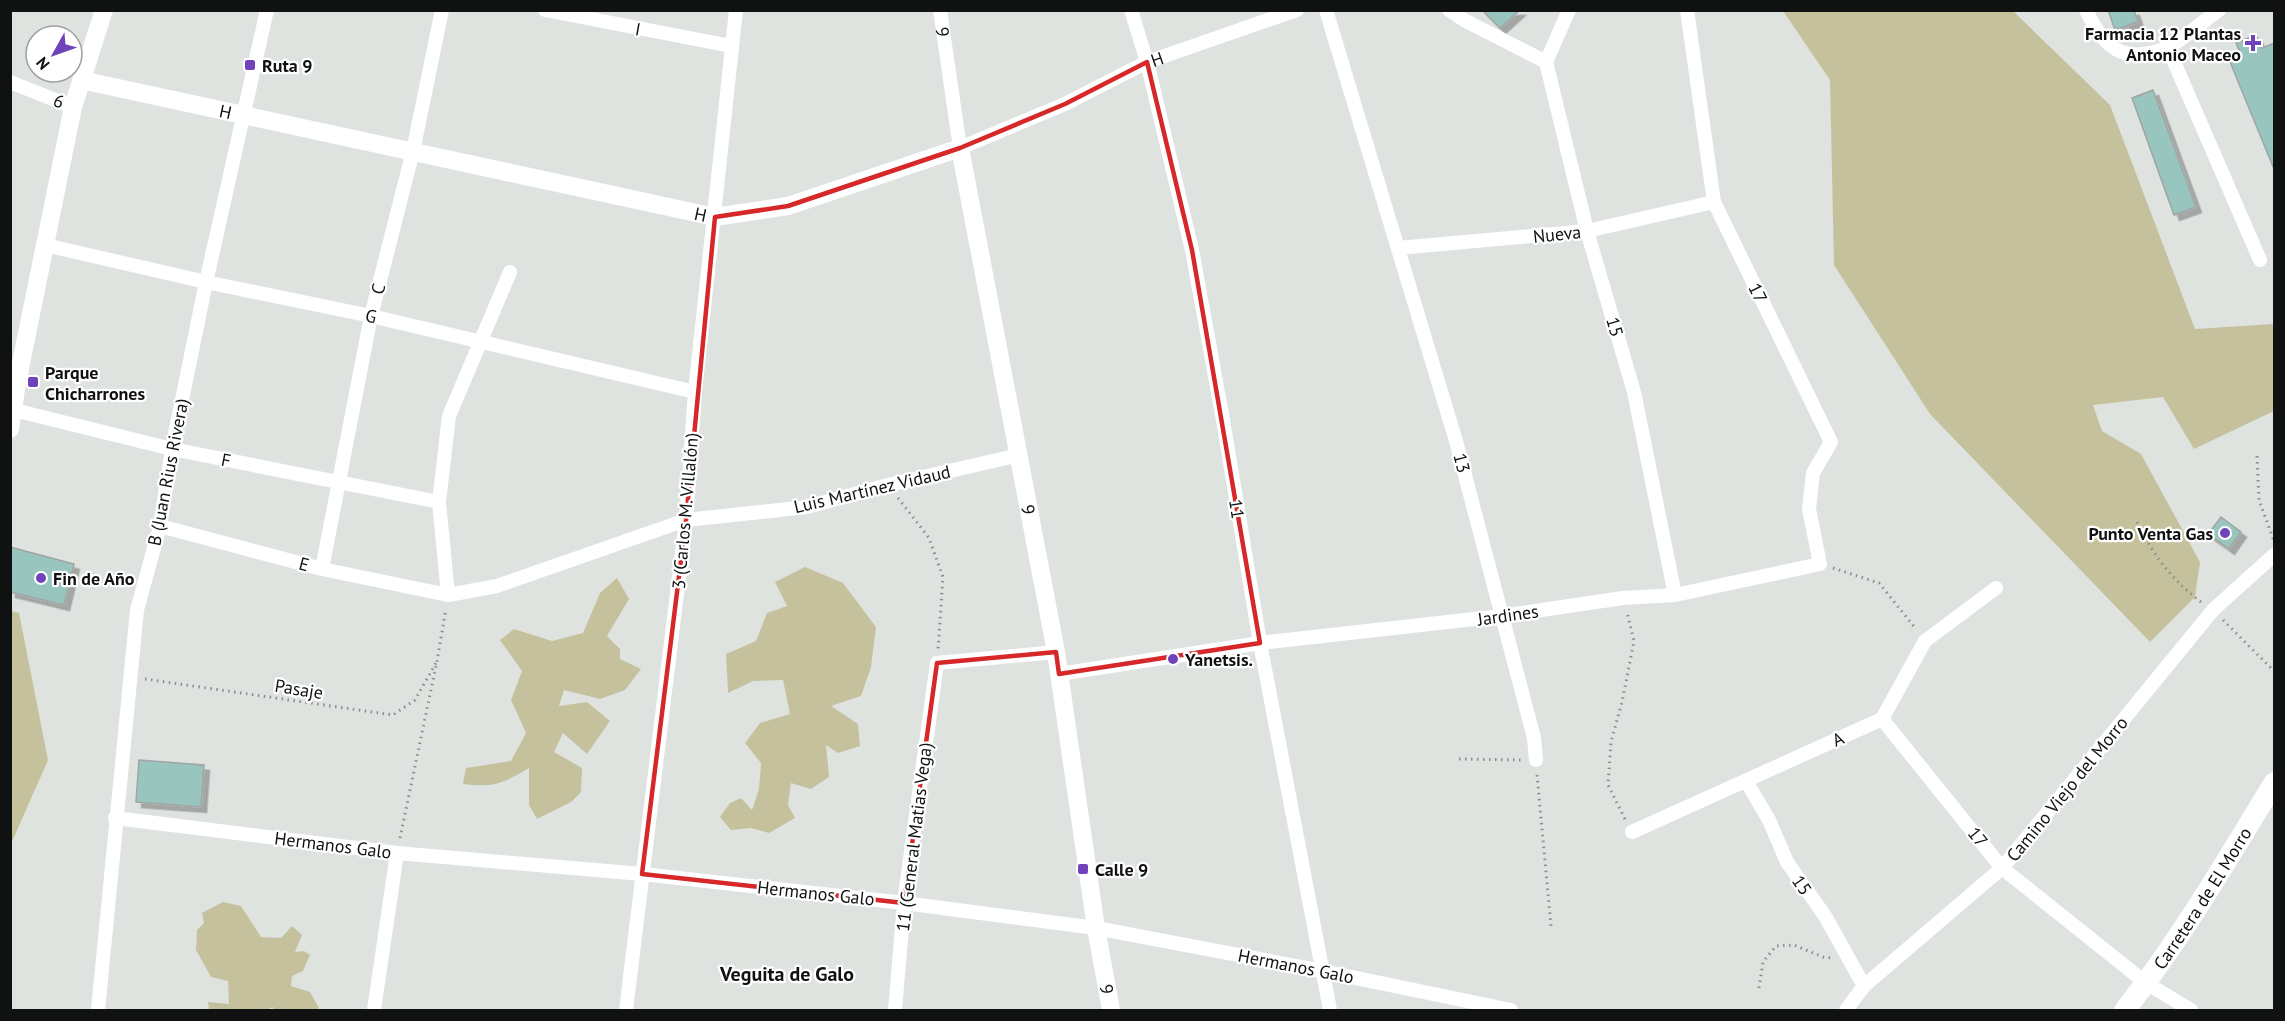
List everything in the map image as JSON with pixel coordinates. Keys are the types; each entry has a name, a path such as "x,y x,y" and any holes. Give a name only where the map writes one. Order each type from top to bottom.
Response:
{"main road":[{"name":"Carretera de El Morro","path":"2125,1011 2146,983 2274,783"}],"street":[{"path":"84,71 104,10"},
{"name":"B (Juan Rius Rivera)","path":"98,1011 137,610 160,526 172,449 206,282 267,10"},
{"name":"C","path":"322,569 371,316 413,151 442,10"},
{"name":"I","path":"545,10 731,46"},
{"name":"3 (Carlos M. Villalón)","path":"626,1011 686,520 695,392 736,10"},
{"name":"9","path":"940,10 960,148 1056,652 1096,928 1111,1011"},
{"name":"11","path":"1131,10 1147,62 1192,250 1260,643 1329,1011"},
{"name":"H","path":"84,81 715,217 788,206 960,148 1065,104 1147,62 1297,10"},
{"name":"13","path":"1326,10 1456,441 1534,738 1536,760"},
{"path":"1449,10 1546,62 1569,10"},
{"name":"17","path":"1688,10 1714,202 1831,442 1813,473 1809,509 1820,564"},
{"path":"2086,10 2097,32 2119,52 2138,55 2168,48 2219,10"},
{"path":"2168,48 2260,260"},
{"name":"15","path":"1546,62 1587,231 1634,392 1675,595"},
{"name":"6","path":"10,82 73,107"},
{"path":"10,429 14,410 13,384 80,84"},
{"name":"Nueva","path":"1398,249 1587,231 1714,202"},
{"name":"G","path":"45,245 206,282 371,316 695,392"},
{"path":"448,595 439,502 449,416 510,272"},
{"name":"F","path":"14,410 172,449 439,502"},
{"name":"Luis Martínez Vidaud","path":"448,595 497,586 686,520 807,507 888,485 1019,455"},
{"name":"E","path":"160,526 322,569 448,595"},
{"name":"Camino Viejo del Morro","path":"1846,1011 1864,986 2002,868 2213,610 2274,555"},
{"name":"Jardines","path":"1059,674 1260,643 1501,616 1623,598 1675,595 1820,564"},
{"path":"1882,719 1925,641 1996,588"},
{"path":"937,663 1056,652"},
{"name":"11 (General Matias Vega)","path":"895,1011 904,903 937,663"},
{"name":"17","path":"1882,719 2002,868 2146,983 2191,1011"},
{"name":"A","path":"1632,832 1882,719"},
{"name":"15","path":"1746,781 1769,820 1787,862 1825,916 1864,986"},
{"name":"Hermanos Galo","path":"115,818 397,853 642,874 904,903 1096,928 1322,971 1511,1011"},
{"path":"374,1011 397,853"}],"path":[{"path":"2257,456 2259,500 2274,543"},
{"path":"888,485 929,538 943,577 937,663"},
{"path":"1820,564 1879,583 1925,641"},
{"path":"397,853 438,661 448,595"},
{"path":"1623,598 1634,641 1622,702 1611,742 1608,785 1632,832"},
{"name":"Pasaje","path":"130,677 393,715 415,700 438,661"},
{"path":"1459,759 1536,760 1551,926"},
{"path":"1759,988 1763,962 1776,946 1794,945 1823,957 1840,959"}],"highlighted area":[{"path":"1147,62 1192,250 1260,643 1059,674 1056,652 937,663 904,903 642,874 686,520 715,217 788,206 960,148 1065,104"}],"shaded area":[{"path":"1783,11 2013,11 2110,105 2195,329 2274,324 2274,411 2194,449 2163,397 2093,405 2102,431 2141,454 2200,562 2195,597 2150,642 1930,414 1834,265 1830,80"},
{"path":"805,567 843,583 876,627 871,667 861,696 831,706 858,724 860,746 838,753 826,745 829,777 811,789 791,783 788,805 795,818 769,833 751,828 731,830 720,817 730,803 741,798 752,810 759,789 761,763 745,743 760,723 790,714 783,680 753,681 728,693 726,654 756,641 767,613 787,606 775,582"},
{"path":"617,578 629,599 607,636 620,649 620,659 641,669 625,690 600,699 564,690 559,706 587,702 610,721 587,754 563,733 554,752 582,768 581,792 571,802 537,819 529,805 529,768 491,785 463,784 466,768 511,761 526,733 511,700 522,671 500,640 514,629 552,641 583,633 600,593"},
{"path":"11,611 19,613 48,760 11,844"},
{"path":"223,902 241,906 261,937 281,938 292,926 302,935 295,952 304,951 310,955 303,971 292,976 291,986 310,992 318,1010 273,1010 273,1007 266,1010 209,1010 208,1002 229,1004 228,981 211,977 196,950 197,930 204,923 202,913"}],"building":[{"path":"1482,10 1520,10 1500,28"},
{"path":"2108,10 2134,10 2138,22 2115,30"},
{"path":"2256,35 2262,48 2274,43 2274,169 2230,62 2242,57 2236,43"},
{"path":"2153,90 2196,207 2174,215 2132,98"},
{"name":"Punto Venta Gas","path":"2221,517 2241,532 2229,549 2208,534"},
{"name":"Fin de Año","path":"10,547 74,564 64,605 10,592"},
{"path":"139,760 204,765 201,807 136,802"}],"place":[{"name":"Farmacia 12 Plantas Antonio Maceo","path":"2253,43"},
{"name":"Ruta 9","path":"250,65"},
{"name":"Parque Chicharrones","path":"33,382"},
{"name":"Punto Venta Gas","path":"2225,533"},
{"name":"Fin de Año","path":"41,578"},
{"name":"Yanetsis.","path":"1173,659"},
{"name":"Calle 9","path":"1083,869"}],"district":[{"name":"Veguita de Galo","path":"787,974"}]}
